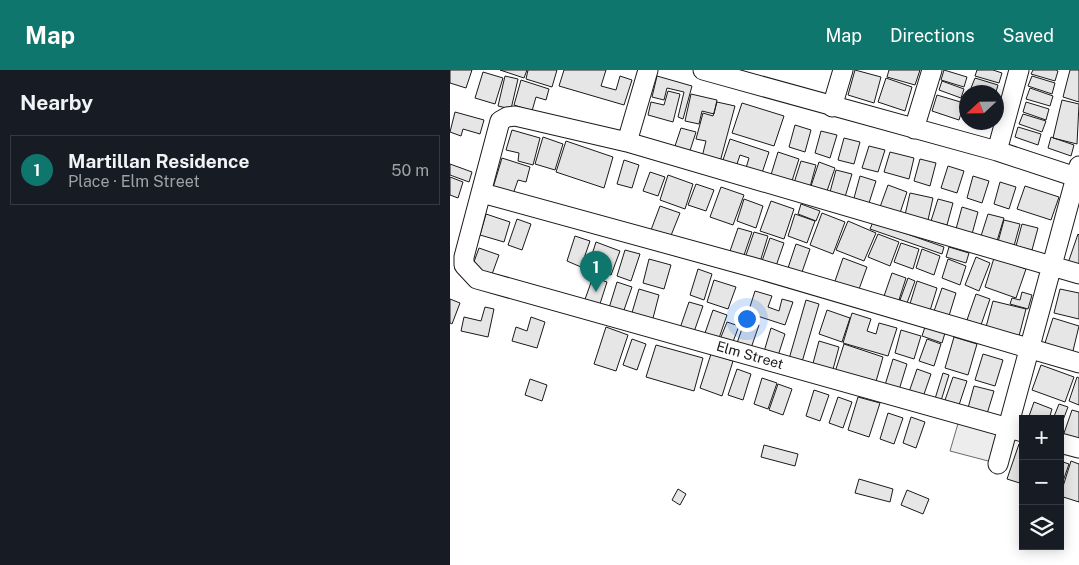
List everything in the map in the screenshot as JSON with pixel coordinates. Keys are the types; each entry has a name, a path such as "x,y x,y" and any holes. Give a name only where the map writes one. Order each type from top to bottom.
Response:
{"street":[{"path":"627,142 648,70"},
{"path":"703,70 750,76 832,107 1078,173 1031,349 1016,430 998,464"},
{"path":"832,107 843,70"},
{"path":"914,128 932,70"},
{"path":"997,151 1019,70"},
{"path":"1079,274 627,142 515,116 507,117 500,122 482,193 752,267 1079,363"},
{"name":"Elm Street","path":"482,193 464,257 464,265 477,279 1016,430"},
{"path":"1064,444 1079,448"}],"shaded area":[{"path":"959,420 1001,432 992,462 950,451"}],"building":[{"path":"450,70 472,70 466,88 450,83"},
{"path":"500,70 527,70 524,78"},
{"path":"528,70 557,70 552,87 526,79"},
{"path":"564,70 606,70 601,86 616,90 620,76 632,80 624,105 559,86"},
{"path":"855,70 881,77 874,103 848,95"},
{"path":"889,70 920,70 915,85 887,77"},
{"path":"944,70 967,77 965,85 959,85 941,80"},
{"path":"977,70 993,70 1002,73 999,83 975,76"},
{"path":"1033,70 1058,71 1055,81 1031,74"},
{"path":"1070,70 1079,70 1079,102 1063,97"},
{"path":"483,72 503,78 495,104 475,98"},
{"path":"505,76 518,79 511,109 498,106"},
{"path":"657,76 692,86 683,119 678,117 684,92 667,88 664,100 652,97"},
{"path":"1032,76 1055,83 1052,94 1028,86"},
{"path":"886,78 912,87 905,111 878,102"},
{"path":"975,78 998,85 972,85"},
{"path":"521,80 549,89 546,100 536,97 532,111 514,105"},
{"path":"942,81 959,87 959,97 939,90"},
{"path":"1030,88 1053,96 1050,106 1026,99"},
{"path":"668,91 680,94 673,122 648,115 651,102 664,105"},
{"path":"691,94 717,100 714,114 702,111 699,124 685,121"},
{"path":"937,95 959,102 959,120 932,111"},
{"path":"1062,100 1079,104 1077,144 1053,138"},
{"path":"717,102 735,106 720,162 702,157 706,141 696,139 703,113 713,116"},
{"path":"1026,102 1049,109 1046,120 1023,112"},
{"path":"742,103 784,116 774,146 732,133"},
{"path":"455,112 484,120 480,134 463,129 461,136 450,132"},
{"path":"1023,114 1046,121 1042,132 1019,124"},
{"path":"795,125 811,130 805,152 789,147"},
{"path":"1018,127 1041,134 1038,145 1015,137"},
{"path":"681,128 696,132 688,157 673,152"},
{"path":"512,130 540,138 533,165 518,161 519,153 506,150"},
{"path":"821,131 837,135 830,158 815,153"},
{"path":"543,137 563,144 555,170 535,164"},
{"path":"1051,137 1074,145 1071,156 1048,148"},
{"path":"844,138 860,142 854,164 838,160"},
{"path":"730,139 769,152 762,173 746,168 749,158 740,155 736,167 722,163"},
{"path":"566,141 613,157 604,188 556,172"},
{"path":"869,146 885,150 878,172 862,168"},
{"path":"778,152 799,159 791,184 770,178"},
{"path":"890,152 914,158 909,179 884,172"},
{"path":"502,158 530,167 526,182 518,180 512,197 492,191"},
{"path":"920,159 936,163 930,186 914,181"},
{"path":"624,160 639,165 632,188 617,184"},
{"path":"801,161 816,165 810,187 794,183"},
{"path":"819,162 835,168 827,191 811,186"},
{"path":"450,164 472,172 469,182 450,175"},
{"path":"948,166 964,171 957,193 941,188"},
{"path":"836,170 852,174 845,197 830,192"},
{"path":"650,172 665,177 658,196 643,191"},
{"path":"668,175 693,184 685,209 660,200"},
{"path":"860,176 876,181 869,203 854,198"},
{"path":"973,176 989,181 982,203 967,198"},
{"path":"450,177 463,182 458,198 450,195"},
{"path":"1000,182 1016,187 1009,209 994,204"},
{"path":"696,184 714,190 706,211 688,205"},
{"path":"888,185 907,192 900,213 880,207"},
{"path":"1025,186 1059,197 1051,220 1017,209"},
{"path":"721,187 744,195 733,225 710,217"},
{"path":"910,193 933,198 928,220 905,215"},
{"path":"744,199 763,206 756,228 737,221"},
{"path":"938,199 953,203 947,225 931,221"},
{"path":"771,201 794,209 784,239 760,231"},
{"path":"801,204 820,211 816,221 798,214"},
{"path":"660,206 680,213 670,238 651,230"},
{"path":"962,207 978,212 972,234 956,229"},
{"path":"822,213 845,222 833,254 810,245"},
{"path":"486,214 510,222 504,242 480,235"},
{"path":"795,214 815,221 807,243 788,236"},
{"path":"988,214 1004,218 997,241 981,236"},
{"path":"517,219 531,224 522,250 508,245"},
{"path":"1004,220 1020,224 1014,246 998,242"},
{"path":"848,221 876,233 864,261 836,250"},
{"path":"873,222 944,247 942,254 870,229"},
{"path":"1022,224 1038,228 1032,250 1016,246"},
{"path":"738,228 752,232 743,258 729,254"},
{"path":"754,232 768,236 760,262 745,258"},
{"path":"878,234 899,242 890,266 868,257"},
{"path":"1079,235 1079,270 1067,266"},
{"path":"575,236 590,241 581,267 567,261"},
{"path":"770,238 784,243 775,269 761,264"},
{"path":"596,242 620,251 611,275 588,267"},
{"path":"901,243 919,249 913,269 894,262"},
{"path":"796,244 810,249 801,275 787,271"},
{"path":"949,247 969,253 966,263 946,257"},
{"path":"479,248 499,255 491,277 471,270"},
{"path":"922,249 940,256 934,275 916,268"},
{"path":"625,250 640,254 631,281 617,276"},
{"path":"976,257 990,263 979,291 965,285"},
{"path":"843,258 867,267 858,292 834,284"},
{"path":"994,258 1026,269 1016,298 985,287"},
{"path":"649,259 671,265 664,289 643,283"},
{"path":"948,259 966,266 960,285 942,278"},
{"path":"698,269 712,274 704,300 690,295"},
{"path":"892,273 906,278 898,303 883,299"},
{"path":"593,277 607,282 599,307 584,302"},
{"path":"908,278 915,281 907,303 900,300"},
{"path":"714,280 736,287 728,309 707,302"},
{"path":"917,281 937,288 929,314 909,307"},
{"path":"617,282 632,287 623,313 609,308"},
{"path":"942,288 956,293 948,319 933,314"},
{"path":"639,289 659,295 652,322 631,316"},
{"path":"1060,289 1079,293 1079,319 1054,313"},
{"path":"755,291 772,296 768,307 779,311 782,299 793,302 785,325 748,313"},
{"path":"1022,292 1032,295 1028,309 1010,304 1012,298 1020,300"},
{"path":"976,294 990,299 981,325 967,320"},
{"path":"450,299 460,303 452,324 450,323"},
{"path":"806,300 819,304 802,362 789,359"},
{"path":"993,301 1026,309 1019,336 986,327"},
{"path":"689,302 703,306 694,332 680,328"},
{"path":"485,307 494,309 488,337 461,331 464,317 481,321"},
{"path":"713,310 727,315 718,341 704,336"},
{"path":"827,310 850,318 842,342 819,334"},
{"path":"852,313 871,319 867,331 876,334 879,323 897,328 888,356 843,343"},
{"path":"531,317 545,322 537,348 512,341 516,327 527,331"},
{"path":"1053,318 1079,326 1072,355 1044,346"},
{"path":"745,320 759,325 750,351 736,346"},
{"path":"727,322 739,326 731,347 719,342"},
{"path":"606,327 628,335 616,371 594,364"},
{"path":"925,327 945,333 942,343 922,336"},
{"path":"771,328 785,334 777,359 763,355"},
{"path":"901,330 921,336 914,359 895,353"},
{"path":"954,337 977,344 968,375 945,368"},
{"path":"632,339 646,344 637,370 623,365"},
{"path":"927,339 941,344 934,366 919,361"},
{"path":"819,341 839,347 832,373 812,367"},
{"path":"844,344 883,357 875,385 835,372"},
{"path":"656,345 703,358 694,391 646,377"},
{"path":"711,354 733,361 722,396 700,388"},
{"path":"983,354 1003,360 995,386 975,380"},
{"path":"893,359 907,364 899,390 885,385"},
{"path":"1041,365 1074,377 1065,402 1032,390"},
{"path":"737,369 751,374 743,400 728,395"},
{"path":"917,369 931,374 922,400 908,395"},
{"path":"943,373 949,375 940,404 934,402"},
{"path":"953,377 967,381 958,408 944,403"},
{"path":"1077,377 1079,378 1079,405 1069,401"},
{"path":"762,378 777,383 768,409 754,404"},
{"path":"530,379 547,385 542,401 525,395"},
{"path":"778,384 792,389 783,415 769,410"},
{"path":"974,386 994,391 987,414 968,408"},
{"path":"814,390 829,395 820,421 806,416"},
{"path":"838,397 852,402 843,428 829,423"},
{"path":"858,397 880,403 869,437 848,430"},
{"path":"1034,402 1052,409 1050,415 1029,415"},
{"path":"1059,404 1068,407 1064,418 1064,415 1055,415"},
{"path":"1072,410 1079,412 1079,442 1064,436"},
{"path":"888,413 903,418 894,444 880,439"},
{"path":"911,417 925,422 916,448 903,443"},
{"path":"1019,444 1019,483 1007,479"},
{"path":"764,445 798,454 795,466 761,457"},
{"path":"1071,461 1079,464 1079,502 1064,497 1064,483"},
{"path":"1064,462 1069,464 1064,478"},
{"path":"859,479 893,489 890,502 855,493"},
{"path":"678,489 686,494 680,505 672,500"},
{"path":"907,490 929,499 923,514 901,505"}],"place":[{"name":"Martillan Residence","path":"596,292"}]}
